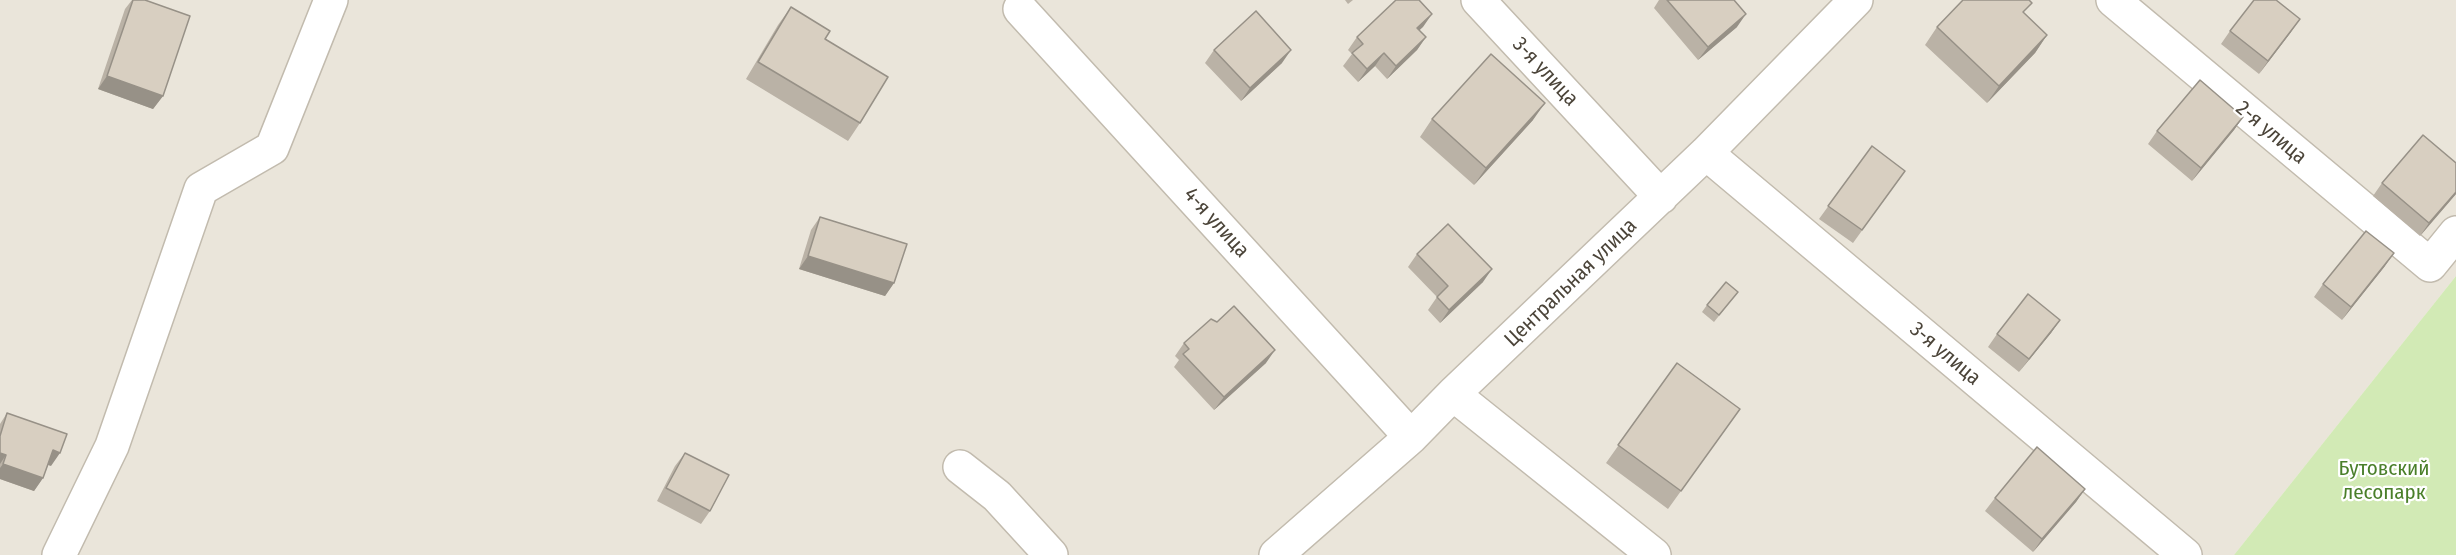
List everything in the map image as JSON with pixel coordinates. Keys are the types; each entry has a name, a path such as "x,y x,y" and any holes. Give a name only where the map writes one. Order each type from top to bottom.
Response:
{"street":[{"path":"59,555 112,446 201,189 272,148 331,0"},
{"name":"3-я улица","path":"1478,0 1661,197"},
{"name":"Центральная улица","path":"1276,555 1411,437 1706,153 1856,0"},
{"name":"2-я улица","path":"2113,0 2430,265 2456,232"},
{"name":"4-я улица","path":"1020,9 1411,437"},
{"name":"3-я улица","path":"1706,153 2185,555"},
{"path":"1454,394 1654,555"},
{"path":"960,467 997,496 1051,555"}],"shaded area":[{"path":"0,0 2456,0 2456,276 2234,555 0,555"}],"green space":[{"name":"Бутовский лесопарк","path":"2456,276 2456,555 2234,555"}],"building":[{"path":"133,0 145,0 190,16 163,96 107,76"},
{"path":"1396,0 1419,0 1432,14 1417,28 1426,37 1396,66 1384,53 1367,69 1352,53 1363,44 1357,37"},
{"path":"1667,0 1734,0 1746,14 1708,47"},
{"path":"1963,0 2029,0 2032,3 2023,12 2047,35 1999,86 1937,27"},
{"path":"2254,0 2276,0 2300,19 2268,61 2230,31"},
{"path":"791,7 830,31 825,39 888,77 860,123 758,62"},
{"path":"1256,11 1291,50 1250,88 1214,50"},
{"path":"1491,54 1545,103 1486,168 1432,119"},
{"path":"2200,80 2243,117 2201,168 2157,131"},
{"path":"2423,135 2456,163 2456,192 2429,223 2382,183"},
{"path":"1872,146 1905,171 1862,230 1828,206"},
{"path":"820,217 907,244 894,283 808,256"},
{"path":"1448,224 1492,269 1449,310 1437,297 1448,286 1417,254"},
{"path":"2366,231 2394,253 2351,307 2323,284"},
{"path":"1726,282 1738,292 1719,315 1707,305"},
{"path":"2028,294 2060,320 2029,359 1997,334"},
{"path":"1234,306 1275,350 1224,397 1183,354 1189,349 1184,343 1211,319 1217,322"},
{"path":"1677,363 1740,409 1681,491 1618,445"},
{"path":"7,413 67,434 60,453 53,450 43,478 3,464 6,455 0,453 0,436"},
{"path":"2037,447 2085,489 2042,539 1995,498"},
{"path":"685,453 729,475 710,511 666,488"}]}
